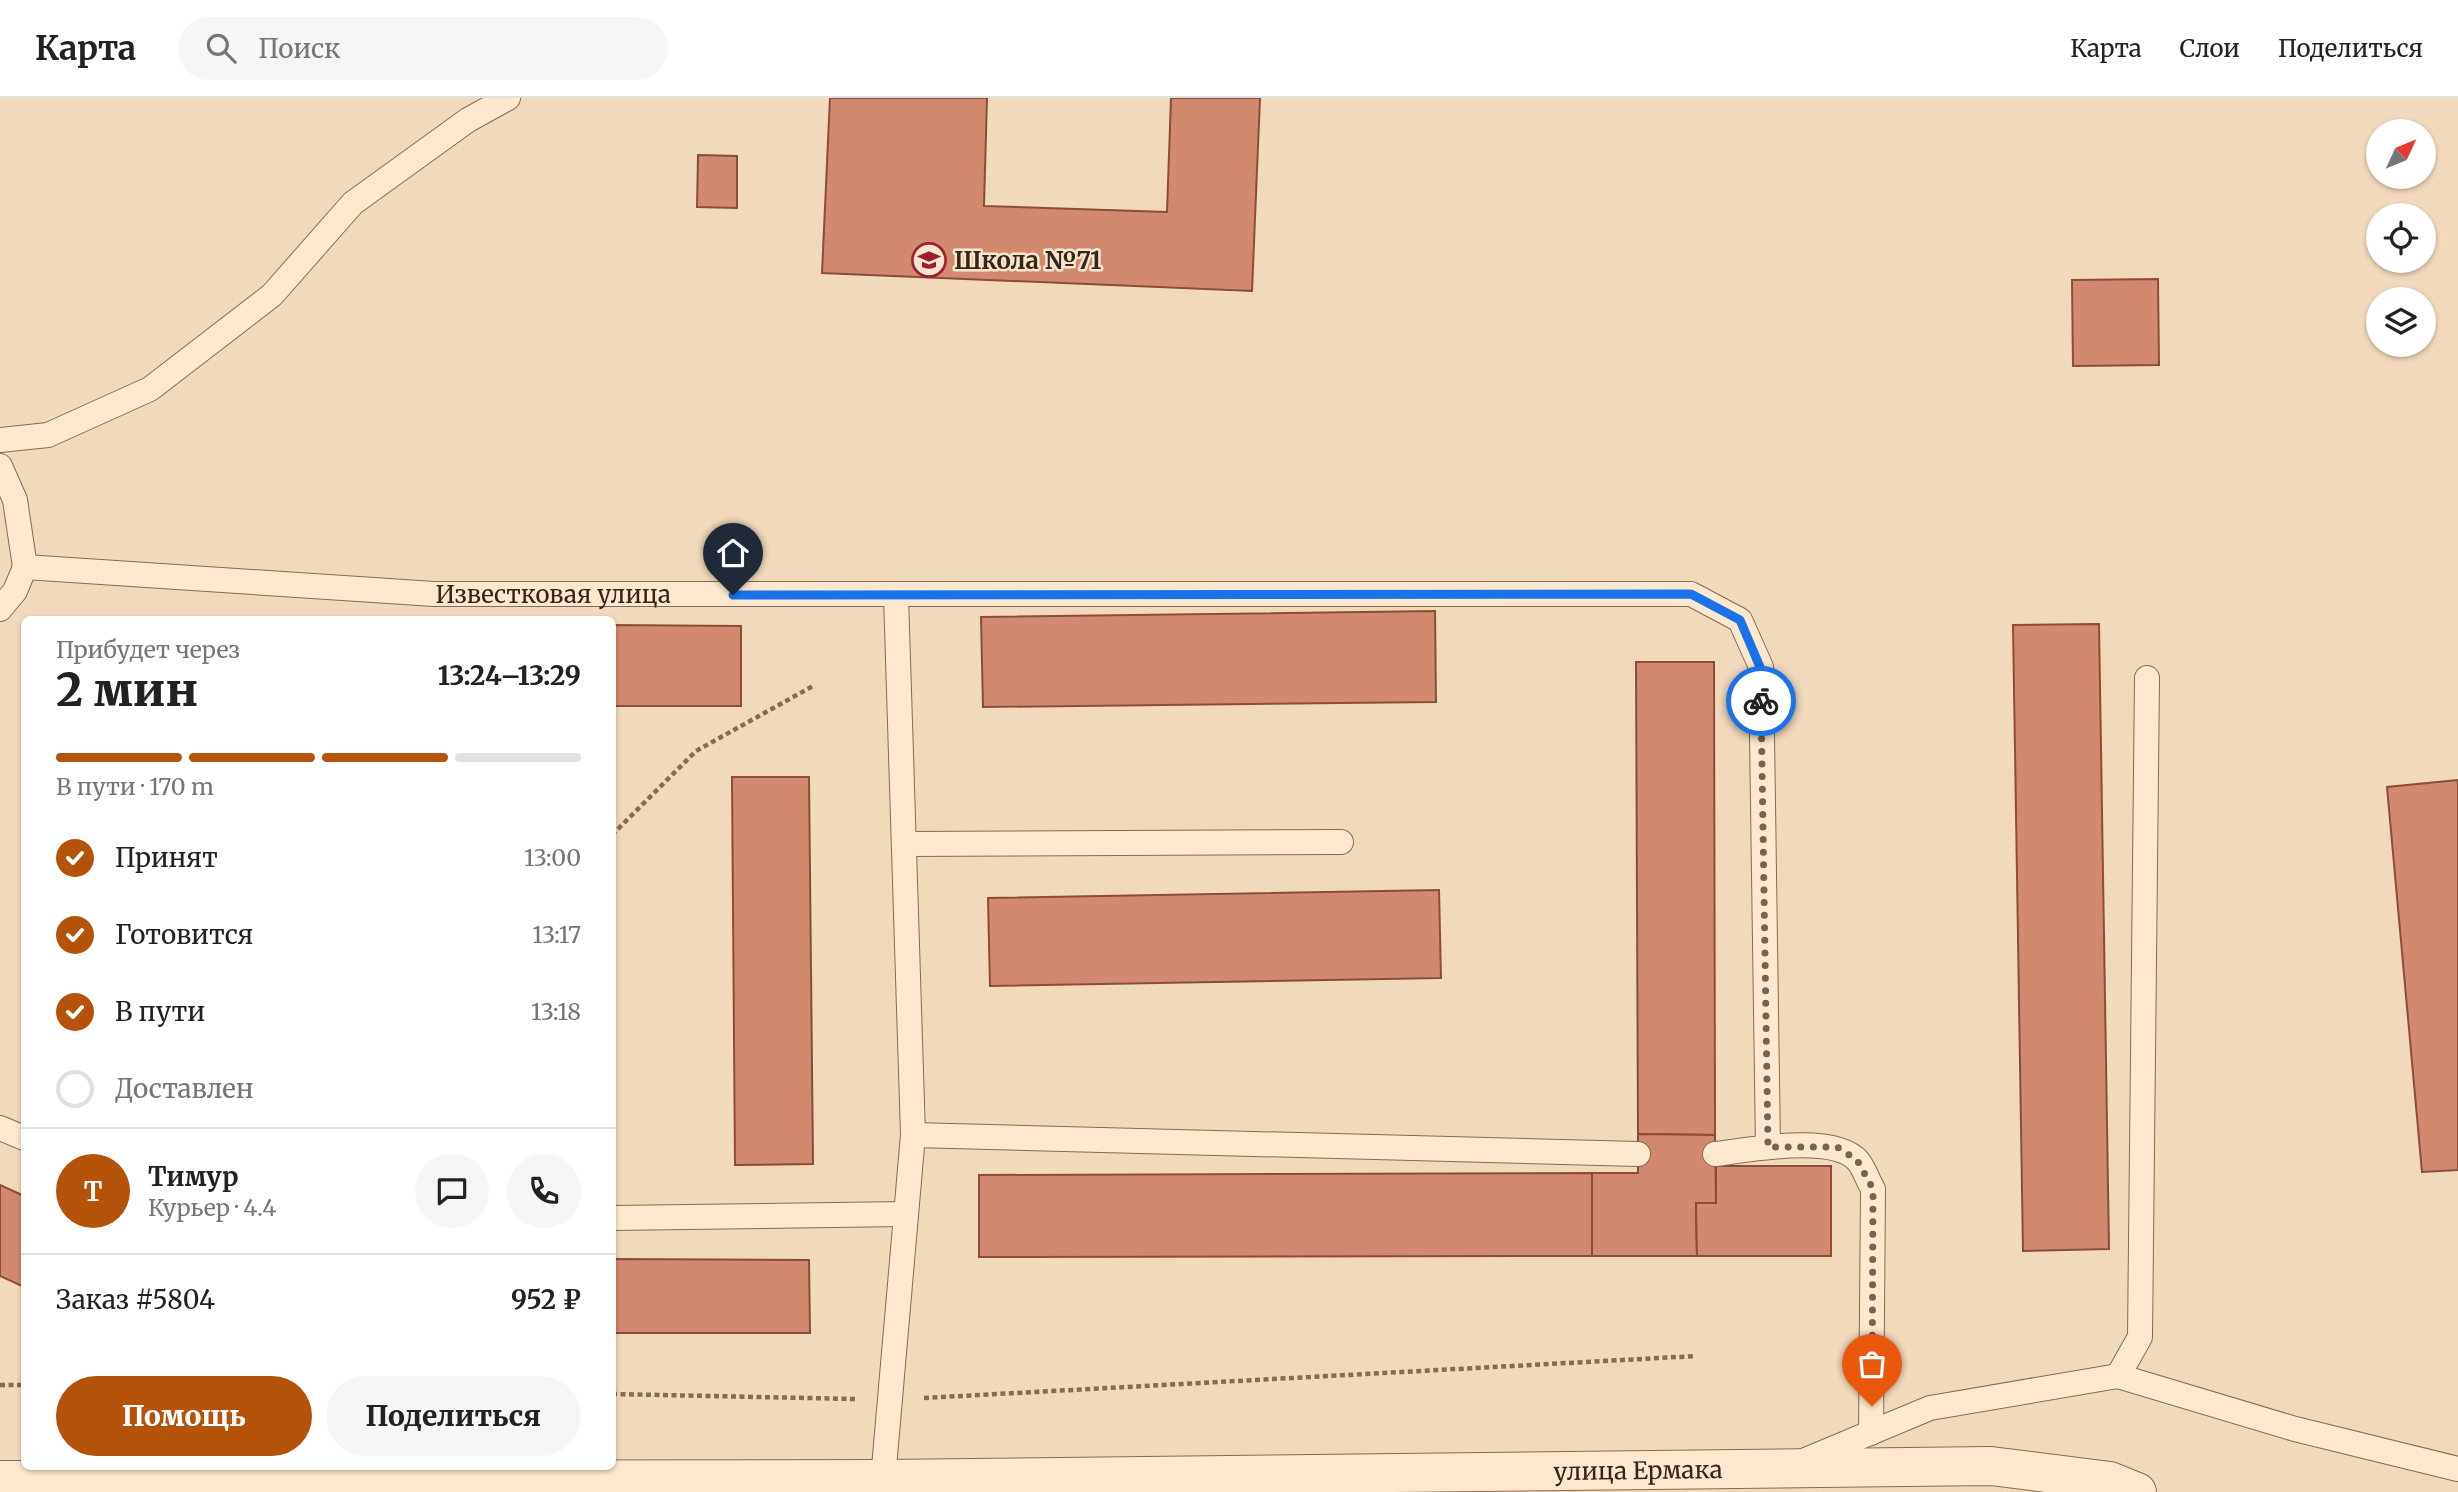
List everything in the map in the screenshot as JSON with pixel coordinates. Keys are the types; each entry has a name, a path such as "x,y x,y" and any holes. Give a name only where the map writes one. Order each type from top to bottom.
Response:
{"street":[{"name":"улица Ермака","path":"0,1480 71,1486 880,1485 1991,1466 2110,1481 2137,1492"}],"lane":[{"path":"0,440 48,435 150,389 272,295 353,203 468,120 508,98"},
{"path":"0,466 15,500 25,567 15,591 0,609"},
{"name":"Известковая улица","path":"25,567 434,594 1691,594 1740,620 1760,667 1768,1147"},
{"path":"880,1485 913,1135 896,596"},
{"path":"2118,1376 2140,1337 2147,678"},
{"path":"904,844 1341,842"},
{"path":"0,1128 21,1137"},
{"path":"913,1135 1638,1154"},
{"path":"1716,1154 1768,1147 1837,1147 1857,1160 1873,1189 1871,1433"},
{"path":"616,1218 905,1214"},
{"path":"1786,1469 1930,1408 2118,1376 2295,1429 2458,1469"}],"path":[{"path":"616,831 696,751 813,686"},
{"path":"616,1394 889,1399 1696,1356"},
{"path":"0,1385 21,1385"}],"building":[{"path":"830,98 987,98 984,206 1167,212 1171,98 1260,98 1252,291 822,273"},
{"path":"698,155 737,156 737,208 697,207"},
{"path":"2158,279 2159,365 2073,366 2072,280"},
{"path":"1435,611 1436,702 983,707 981,617"},
{"path":"2099,624 2109,1249 2023,1251 2013,625"},
{"path":"616,625 741,626 741,706 616,706"},
{"path":"1636,662 1714,662 1715,1135 1638,1134"},
{"path":"732,777 809,777 813,1164 735,1165"},
{"path":"2458,780 2458,1170 2422,1172 2387,787"},
{"path":"1439,890 1441,978 990,986 988,898"},
{"path":"1638,1134 1715,1135 1716,1203 1696,1203 1697,1256 1592,1256 1592,1173 1638,1173"},
{"path":"1716,1166 1831,1166 1831,1256 1697,1256 1696,1203 1716,1203"},
{"path":"1592,1173 1592,1256 979,1257 979,1175"},
{"path":"0,1185 21,1195 21,1286 0,1276"},
{"path":"616,1259 809,1260 810,1333 616,1333"}],"way so far":[{"path":"1761,701 1768,1147 1837,1147 1857,1160 1873,1189 1872,1406"}],"place":[{"name":"Школа №71","path":"929,260"}],"route":[{"path":"733,595 1691,594 1740,620 1760,667 1761,701"}]}
